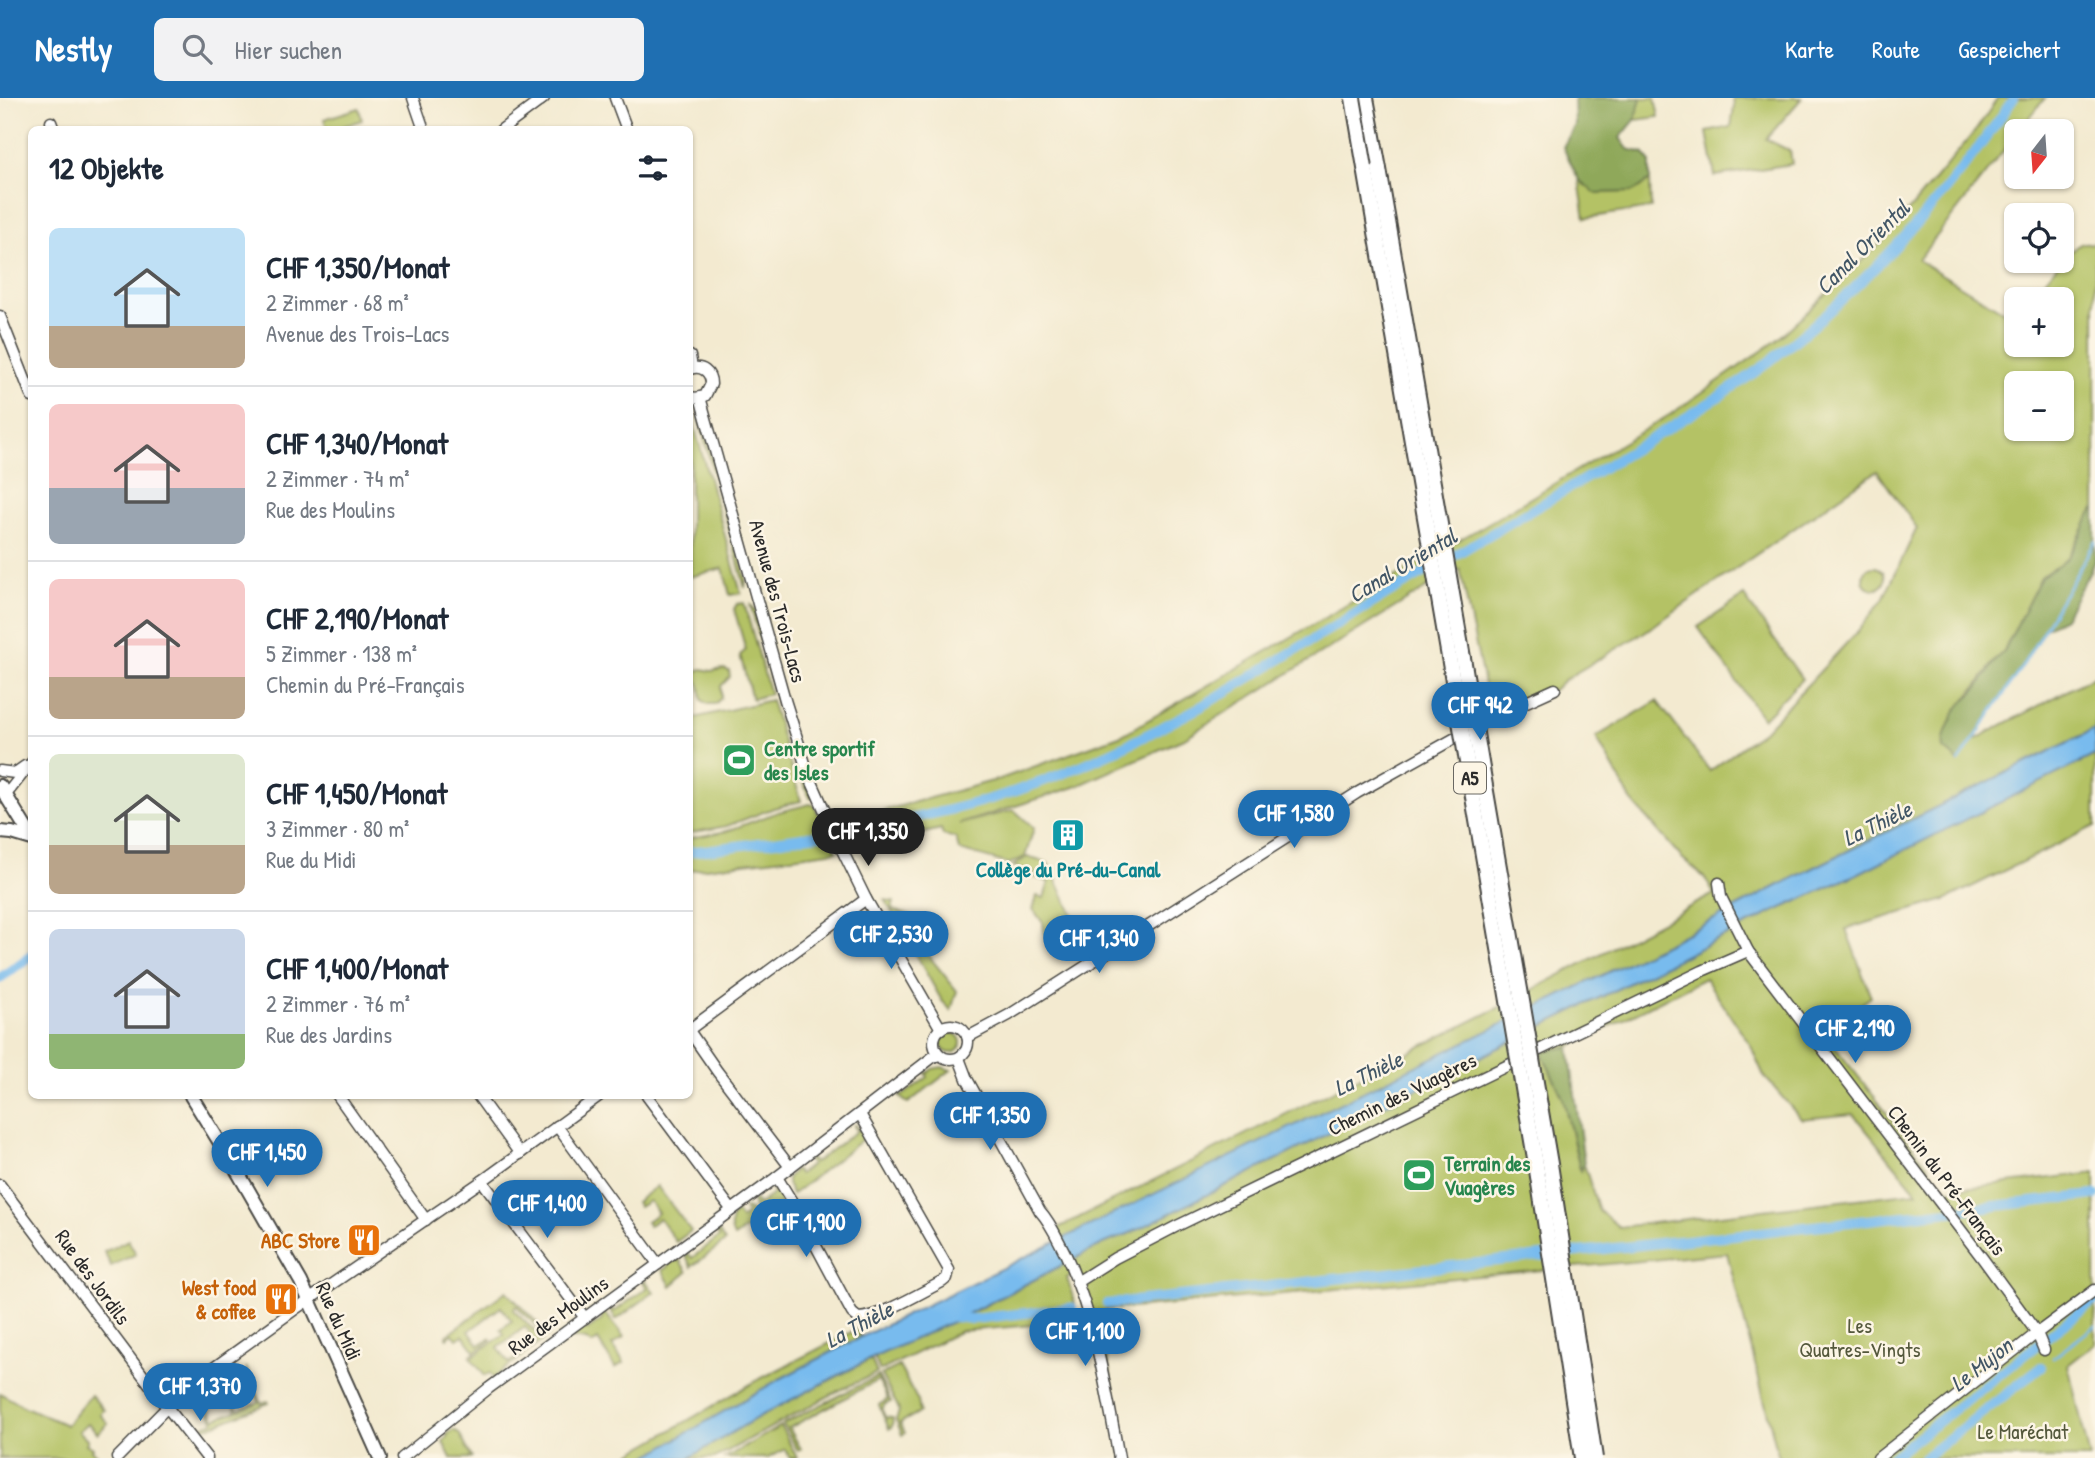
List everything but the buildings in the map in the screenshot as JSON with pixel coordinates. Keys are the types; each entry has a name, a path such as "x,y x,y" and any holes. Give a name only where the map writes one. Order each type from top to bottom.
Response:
{"highway":[{"name":"A5","path":"1353,98 1529,1123 1582,1458"},
{"name":"A5","path":"1366,98 1550,1164 1595,1458"}],"main road":[{"path":"2,795 28,833"},
{"path":"0,832 12,832 28,838"},
{"name":"Rue du Midi","path":"193,1099 300,1282 380,1458"}],"street":[{"path":"413,98 423,126"},
{"path":"506,126 544,98"},
{"path":"615,98 626,126"},
{"path":"0,316 27,372"},
{"name":"Avenue des Trois-Lacs","path":"693,368 705,370 711,380 708,393 695,397 799,749 866,899"},
{"path":"968,1037 1009,1014 1357,793 1491,718 1555,688"},
{"path":"0,771 15,773 28,765"},
{"path":"2,795 28,766"},
{"name":"Chemin du Pré-Français","path":"1719,883 1721,897 1746,948 1937,1198 2037,1333 2044,1350"},
{"path":"693,1028 866,899 941,1029"},
{"name":"Chemin des Vuagères","path":"1076,1278 1191,1219 1746,948"},
{"path":"945,1026 956,1026 968,1037 966,1051 958,1058 949,1059 936,1050 935,1039 945,1026"},
{"path":"693,1035 717,1071 790,1167"},
{"name":"Rue des Moulins","path":"402,1458 489,1388 777,1177 933,1057 940,1055"},
{"path":"958,1058 1040,1211 1054,1230 1076,1278 1094,1335 1119,1458"},
{"path":"340,1099 426,1220"},
{"path":"480,1099 520,1154"},
{"path":"117,1458 187,1387 595,1099"},
{"path":"649,1099 731,1209"},
{"path":"777,1177 852,1313 858,1318 866,1318 942,1282 947,1278 949,1270 860,1114"},
{"path":"557,1126 658,1264"},
{"path":"482,1181 585,1318"},
{"name":"Rue des Jordils","path":"0,1185 208,1458"},
{"path":"1878,1458 2095,1290"}],"green space":[{"path":"1574,98 1641,98 1635,120 1620,138 1628,149 1643,153 1650,161 1650,180 1633,192 1595,193 1579,180 1563,147 1575,125"},
{"path":"1641,98 1655,98 1659,117 1635,120"},
{"path":"1733,98 1802,98 1766,139 1790,151 1792,164 1715,176 1707,132 1731,127"},
{"path":"1998,98 2045,98 2028,119 2004,119 2004,150 1918,260 2004,312 2004,357 2074,357 2074,287 2040,287 2051,273 2074,273 2074,248 2084,243 2095,244 2095,508 2068,557 2041,577 2004,651 1965,699 1959,761 1974,740 2095,676 2095,729 1787,881 1676,939 1059,1241 1054,1230 1504,1005 1714,894 1705,878 1681,857 1631,800 1596,737 1657,701 1710,771 1767,728 1857,632 1883,599 1917,528 1877,471 1643,633 1564,680 1555,689 1491,718 1460,569 1181,740 1075,787 959,824 1014,810 1034,828 1025,857 1009,864 959,850 956,838 943,835 941,829 842,850 834,824 1000,779 1122,735 1671,414 1776,341 1885,239 1976,130"},
{"path":"359,108 362,120 344,126 326,126 324,119"},
{"path":"1579,180 1595,193 1633,192 1650,180 1651,208 1585,218"},
{"path":"698,417 705,431 746,578 745,588"},
{"path":"693,423 741,593 730,595 723,568 693,576"},
{"path":"2095,508 2095,562 2064,618 2045,628 1959,762 1944,749 1945,736 1953,716 1967,697 1973,694 2004,651 2041,577 2068,557"},
{"path":"1874,567 1882,570 1885,578 1882,586 1874,589 1866,586 1863,578 1866,570"},
{"path":"1744,596 1802,679 1763,719 1698,627"},
{"path":"744,603 770,694 752,699 740,655 746,650 734,609 737,604"},
{"path":"750,604 755,610 792,744 812,798 795,764 787,739"},
{"path":"702,669 729,671 730,677 721,686 721,698 715,704 702,700 700,686 694,675"},
{"name":"Centre sportif des Isles","path":"771,700 801,801 727,826 693,832 693,718"},
{"path":"2095,755 2095,826 1945,900 1846,929 1871,997 1823,1032 1946,1190 2095,1173 2095,1344 2068,1365 2090,1458 1779,1458 1727,1253 1087,1312 1074,1274 1067,1278 1075,1304 965,1316 1101,1245 1135,1231 1530,1032 1773,912 1857,874","holes":["1705,978 1750,1044 1764,1076 1801,1119 1853,1114 1917,1192 1619,1227 1599,1211 1584,1164 1580,1170 1563,1098 1541,1051 1569,1047"]},
{"path":"814,805 837,851 693,870 693,837 727,831 778,812"},
{"path":"1027,857 1048,863 1087,944 1070,954 1050,948 1066,947 1071,937 1068,931 1067,939 1060,947 1048,946 1043,923 1033,909 1037,896 1044,898 1049,882 1034,877 1035,873 1013,866"},
{"path":"885,900 894,902 892,910 933,922 904,916 901,926 910,940 927,945 929,956 957,991 951,1010 942,1001"},
{"path":"947,1033 955,1033 961,1043 955,1053 947,1053 941,1047 941,1039"},
{"path":"1569,1047 1584,1164 1581,1171 1563,1098 1541,1051"},
{"path":"942,1067 951,1070 908,1103 902,1099 898,1093 902,1096 928,1077 925,1072"},
{"path":"854,1125 859,1130 861,1128 865,1134 864,1138 792,1195 787,1178 795,1170 799,1174 811,1165 808,1160 810,1158 814,1163 857,1131"},
{"path":"657,1186 691,1231 676,1242 659,1218 649,1226 646,1222 658,1213 649,1201 639,1207 636,1202"},
{"path":"771,1189 777,1191 784,1201 758,1217 752,1202 754,1200 758,1205 773,1194"},
{"path":"746,1208 757,1222 734,1237 732,1218 736,1212 741,1219 747,1214 744,1209"},
{"path":"716,1227 725,1242 691,1267 684,1251 692,1258 719,1237 714,1229"},
{"path":"128,1240 136,1254 111,1266 104,1252"},
{"path":"679,1259 687,1272 671,1286 662,1270"},
{"path":"645,1280 654,1292 616,1320 609,1307 615,1311 647,1288 643,1282"},
{"path":"506,1291 549,1335 516,1306 513,1310 544,1340 493,1378 490,1373 485,1376 471,1358 504,1334 501,1329 512,1321 501,1307 469,1331 479,1345 490,1338 491,1340 470,1356 475,1351 463,1335 457,1339 453,1334 447,1338 446,1336","holes":["525,1327 537,1342 509,1363 498,1348"]},
{"path":"1078,1312 1081,1321 961,1331 880,1371 874,1357 954,1321 971,1322"},
{"path":"600,1313 606,1314 624,1337 612,1345 624,1363 615,1368 598,1340 592,1344 570,1335 583,1326 588,1330 603,1319"},
{"path":"857,1329 861,1337 778,1380 644,1458 623,1458 758,1380"},
{"path":"1097,1331 1102,1334 1128,1458 1123,1458 1105,1371 1107,1367"},
{"path":"871,1359 877,1373 836,1392 715,1458 688,1458 762,1415"},
{"path":"899,1366 918,1401 920,1412 900,1423 905,1433 902,1435 896,1420 898,1407 881,1375"},
{"path":"246,1367 262,1404 268,1401 269,1403 196,1432 190,1426 192,1423 198,1428 214,1422 197,1390 206,1383 208,1387 202,1390 215,1419 236,1411 226,1382 238,1410 259,1402"},
{"path":"878,1376 891,1402 885,1404 882,1410 885,1417 893,1418 892,1427 889,1429 879,1405 888,1399 878,1380 789,1428 801,1449 798,1451 783,1424"},
{"path":"0,1393 66,1425 91,1395 104,1410 100,1414 108,1423 98,1433 88,1423 79,1431 88,1440 86,1444 93,1448 100,1458 0,1458"},
{"path":"781,1426 797,1458 790,1458 785,1449 768,1458 725,1458"},
{"path":"454,1430 459,1433 472,1458 451,1458 443,1442 448,1435 446,1434"}],"water":[{"path":"2095,729 2095,755 1530,1032 954,1321 866,1361 762,1415 689,1458 644,1458 778,1380 857,1339 1676,939 1787,881"}],"waterway":[{"name":"Canal Oriental","path":"693,852 853,830 973,804 1086,764 1202,706 1638,447 1762,367 1833,308 1899,243 1959,173 2014,98"},
{"path":"1959,762 2023,665 2095,542"},
{"name":"Canal Oriental","path":"0,978 28,958"},
{"path":"1107,1304 2095,1195"},
{"name":"Le Mujon","path":"1891,1458 2095,1300"},
{"path":"947,1316 972,1319 1072,1308"},
{"path":"2053,1358 2095,1326"},
{"path":"1924,1458 2041,1367"}],"place":[{"name":"Centre sportif des Isles","path":"739,760"},
{"name":"Collège du Pré-du-Canal","path":"1068,835"},
{"name":"Terrain des Vuagères","path":"1419,1175"},
{"name":"ABC Store","path":"364,1240"},
{"name":"West food & coffee","path":"281,1299"}],"water label":[{"name":"La Thièle","path":"1877,823"},
{"name":"La Thièle","path":"1368,1073"},
{"name":"La Thièle","path":"859,1324"}],"park label":[{"name":"Les Quatres-Vingts","path":"1860,1337"},
{"name":"Le Maréchat","path":"2023,1431"}]}
